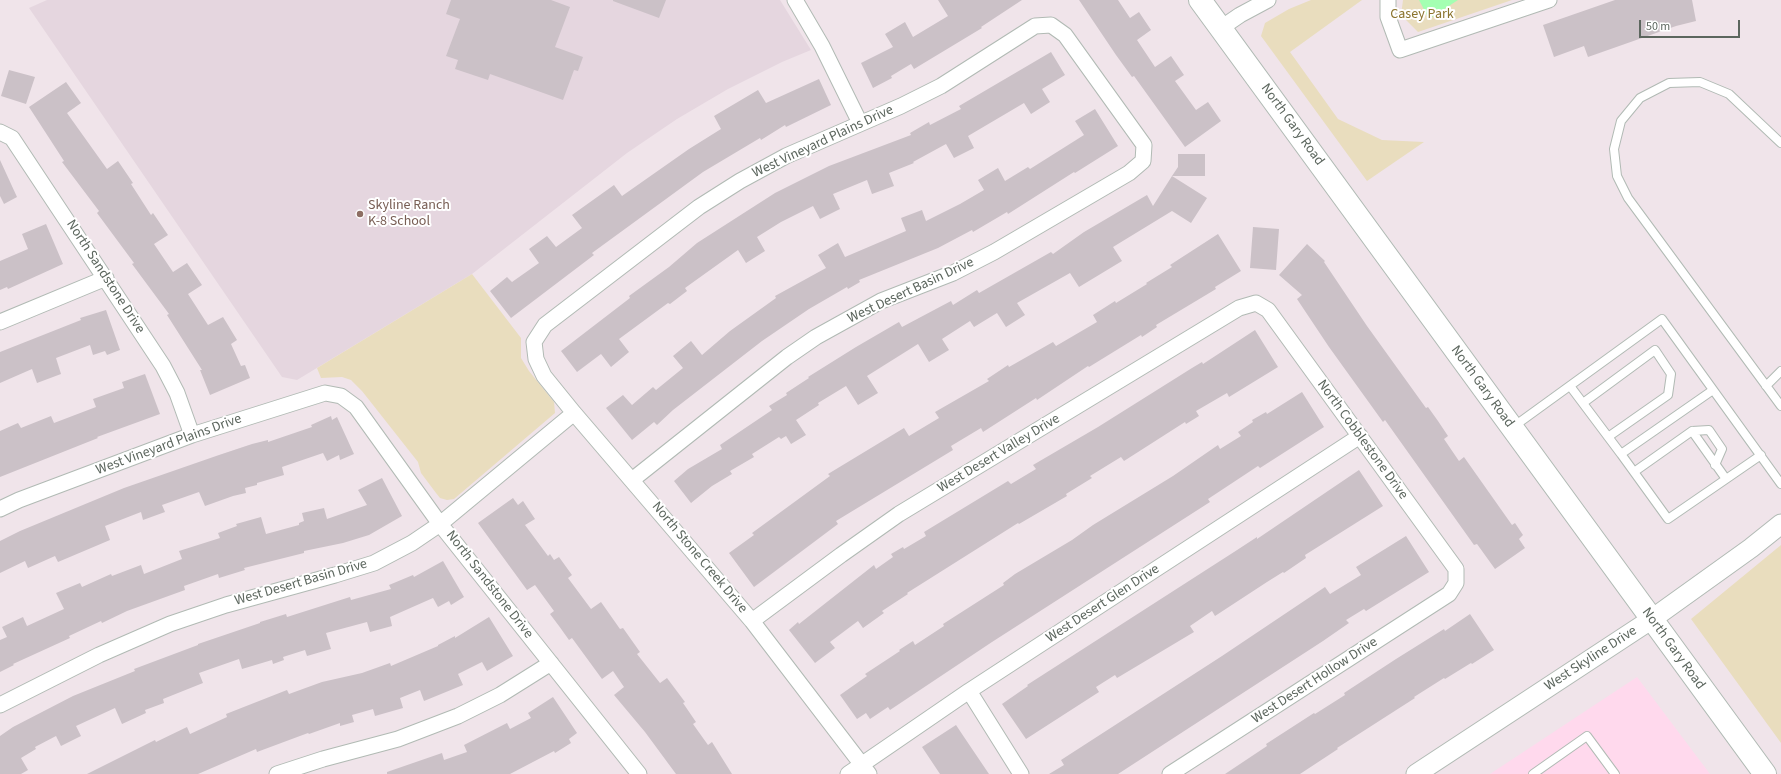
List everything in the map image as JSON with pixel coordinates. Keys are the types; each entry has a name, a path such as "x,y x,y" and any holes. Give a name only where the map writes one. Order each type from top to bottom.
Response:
{"main road":[{"name":"North Gary Road","path":"1200,0 1765,774"}],"street":[{"path":"795,0 822,46 860,123"},
{"path":"1221,28 1240,15 1268,0"},
{"path":"1388,0 1388,17 1400,50 1549,0"},
{"name":"West Vineyard Plains Drive","path":"534,342 545,325 699,207 740,180 786,156 941,86 1034,26 1051,25 1065,35 1144,145 1143,161"},
{"name":"North Sandstone Drive","path":"0,132 12,138 163,366 176,393 192,435"},
{"name":"West Desert Basin Drive","path":"632,480 787,358 816,337 881,301 953,273 994,252 1129,173 1143,161"},
{"path":"0,322 106,278"},
{"name":"North Cobblestone Drive","path":"1256,303 1268,310 1456,569 1456,583"},
{"name":"West Desert Valley Drive","path":"752,621 899,514 1239,308 1256,303"},
{"name":"North Stone Creek Drive","path":"534,342 536,359 544,376 752,621 865,769"},
{"name":"West Vineyard Plains Drive","path":"0,509 19,500 192,435 325,393 341,396"},
{"name":"North Sandstone Drive","path":"341,396 356,407 440,524 639,774"},
{"name":"West Desert Basin Drive","path":"0,705 99,655 170,624 226,605 374,562 412,543 440,524 574,413"},
{"name":"West Desert Glen Drive","path":"848,774 865,769 969,691 1360,436"},
{"name":"West Skyline Drive","path":"1416,774 1652,620 1751,548 1781,524"},
{"name":"West Desert Hollow Drive","path":"1170,774 1449,594 1456,583"},
{"path":"276,774 398,739 458,716 500,696 551,663"},
{"path":"969,691 1021,774"}],"lane":[{"path":"1781,143 1729,94 1700,82 1669,83 1640,98 1621,121 1614,149 1617,176 1628,198 1781,406"},
{"path":"1512,428 1662,319 1781,484"},
{"path":"1583,403 1655,350 1671,374 1668,395 1608,437"},
{"path":"1766,386 1781,371"},
{"path":"1570,386 1668,519 1761,455"},
{"path":"1621,454 1713,390"},
{"path":"1634,472 1692,431 1709,430 1722,449 1715,465"},
{"path":"1692,431 1726,479"},
{"path":"1533,774 1587,736 1615,774"}],"shaded area":[{"name":"Skyline Ranch K-8 School","path":"47,0 780,0 811,50 782,62 728,89 677,119 627,153 472,274 297,380 282,377 29,8"},
{"path":"1419,0 1458,0 1429,19"},
{"path":"1637,677 1710,774 1490,774"}],"green space":[{"path":"1311,0 1362,0 1290,52 1338,119 1382,140 1424,142 1367,181 1261,36 1265,23 1289,9"},
{"name":"Casey Park","path":"1403,0 1512,0 1418,32 1401,15"},
{"path":"472,274 521,338 521,358 529,371 554,402 555,413 454,499 447,500 440,498 436,493 421,473 418,462 362,391 351,380 342,377 321,378 317,368"},
{"path":"1781,545 1781,743 1691,619"}],"building":[{"path":"451,0 551,0 570,7 555,47 583,57 578,71 574,70 563,100 490,74 488,80 455,69 458,60 446,56 460,19 446,14"},
{"path":"613,0 666,0 659,18"},
{"path":"938,0 1022,0 981,27 982,28 914,69 911,64 891,76 892,78 873,88 861,63 893,47 885,34 905,22 913,37 948,16"},
{"path":"1079,0 1118,0 1130,18 1139,12 1151,30 1137,40 1155,67 1171,56 1184,75 1175,81 1196,110 1208,102 1221,121 1185,147 1134,76 1132,77 1116,55"},
{"path":"1615,0 1692,0 1696,21 1676,26 1588,57 1584,46 1554,57 1543,25"},
{"path":"1051,52 1065,75 1042,89 1050,102 1031,114 1024,103 968,136 974,148 954,158 946,144 913,162 914,163 889,173 894,186 872,194 867,180 833,194 840,209 820,219 813,206 781,222 757,237 765,251 746,263 738,250 685,288 687,291 670,304 668,303 619,339 629,352 611,367 601,354 577,372 561,351 630,298 629,296 669,267 697,243 775,193 829,166 911,135 910,133 929,122 930,125 961,109 959,106"},
{"path":"9,70 35,77 26,104 1,96"},
{"path":"819,79 831,105 786,127 785,125 761,140 760,138 703,172 592,253 594,255 511,318 490,291 507,277 512,282 539,263 529,249 547,236 556,247 582,228 572,215 614,185 622,196 689,149 721,129 714,116 758,90 766,103"},
{"path":"66,82 81,103 67,113 107,169 118,161 133,183 131,184 151,215 153,213 168,235 154,244 173,272 187,263 202,285 188,294 208,325 223,317 237,340 231,344 241,366 245,365 250,378 210,395 200,370 202,370 167,315 169,314 97,213 99,211 62,162 64,161 29,107"},
{"path":"1095,109 1118,146 1008,214 1007,212 973,232 972,230 938,248 859,280 860,282 848,289 847,287 809,309 762,341 673,410 657,425 654,422 632,440 606,408 623,395 632,405 653,387 656,390 683,368 673,356 691,341 702,355 730,331 776,298 775,296 826,268 818,255 838,243 845,257 906,231 901,218 922,210 926,221 960,204 984,190 978,180 998,168 1005,181 1028,167 1030,169 1084,135 1075,121"},
{"path":"1178,154 1205,154 1205,176 1172,176 1178,167"},
{"path":"0,160 17,197 4,204 0,196"},
{"path":"1172,176 1207,198 1191,223 1172,211 1113,247 1122,261 1079,287 1070,273 1017,303 1025,315 1006,327 997,313 974,327 970,321 942,339 949,350 929,362 918,344 867,376 878,393 858,405 846,386 818,403 819,405 796,420 806,435 791,444 786,436 781,439 779,437 752,454 754,457 730,471 732,474 712,486 691,503 674,481 688,469 722,449 720,445 772,410 769,406 787,395 786,393 809,378 808,377 856,347 899,322 902,327 951,301 953,305 977,290 979,293 1051,252 1053,254 1084,232 1147,195 1153,206"},
{"path":"46,224 63,264 8,289 7,287 0,290 0,261 28,249 22,234"},
{"path":"1253,227 1279,229 1276,270 1250,268"},
{"path":"1218,234 1241,271 1215,287 1216,289 1156,325 1157,327 1142,337 1141,335 1089,367 1088,366 1037,400 1036,398 983,432 981,428 951,446 953,450 836,521 838,524 754,587 729,553 754,535 752,533 830,476 828,474 904,428 909,436 939,418 935,412 989,381 987,379 1008,365 1009,367 1053,342 1056,346 1097,322 1093,315 1147,284 1146,283 1172,267 1170,265"},
{"path":"1307,244 1325,261 1324,262 1367,326 1426,408 1428,407 1438,421 1448,436 1444,439 1459,461 1464,457 1512,525 1515,523 1523,535 1519,539 1525,548 1495,569 1477,544 1474,545 1385,420 1383,422 1329,347 1297,299 1302,295 1279,275"},
{"path":"106,310 120,350 107,355 105,351 93,355 90,345 56,358 61,374 37,383 32,369 0,383 0,352 81,320 80,318"},
{"path":"1255,330 1278,367 1229,397 1227,393 1196,411 1199,416 1186,424 1185,422 1124,461 1121,457 1090,476 1092,478 1066,494 1067,496 1019,524 1018,523 907,593 908,594 882,611 884,613 863,628 858,621 830,642 835,648 815,663 789,630 798,622 799,624 874,565 876,569 893,557 891,554 903,547 904,549 926,536 924,532 1008,481 1011,484 1036,469 1033,465 1098,427 1202,362 1203,364"},
{"path":"145,374 160,414 97,437 98,438 0,477 0,431 18,423 21,428 51,416 54,423 96,407 93,399 124,388 122,382"},
{"path":"1302,392 1324,427 1260,468 1258,466 1208,499 1210,502 992,642 890,710 888,707 870,719 866,713 857,719 840,695 867,676 865,674 900,651 899,650 913,641 915,645 944,626 943,624 1004,585 1003,583 1015,574 1173,476 1218,445 1220,449 1241,436 1238,432 1253,422 1252,420 1266,412 1267,414"},
{"path":"331,416 332,420 337,417 354,454 340,460 339,455 327,461 323,453 282,467 284,475 245,488 246,493 205,506 199,492 162,505 165,512 143,520 141,512 105,526 110,540 58,562 55,556 28,568 25,561 0,573 0,541 20,531 124,488 252,444 268,440 268,442 312,427 311,425"},
{"path":"1359,470 1383,506 1305,555 1306,558 1284,573 1283,572 1215,616 1212,611 1190,626 1194,632 1117,678 1115,675 1096,687 1099,692 1026,739 1002,704 1028,686 1027,685 1257,537 1257,539"},
{"path":"382,478 402,516 369,535 244,568 245,570 219,578 218,574 184,586 185,590 127,611 102,623 101,621 69,636 70,638 13,664 14,665 0,672 0,640 7,637 2,627 23,617 27,626 64,609 56,593 80,583 82,587 111,574 112,576 141,565 144,574 182,559 179,551 220,538 218,533 237,526 236,524 261,517 266,534 299,525 299,523 304,521 302,513 324,508 327,519 367,505 358,490"},
{"path":"513,498 518,505 523,501 535,519 525,525 548,556 550,554 554,560 559,557 572,575 568,578 591,609 601,602 620,629 623,628 640,652 637,654 660,683 667,678 685,702 683,703 696,722 693,724 708,745 712,742 732,774 676,774 645,732 614,695 624,687 613,671 602,679 572,638 569,640 550,614 554,611 535,585 527,590 478,523"},
{"path":"1406,536 1429,572 1366,611 1364,609 1346,620 1349,623 1323,641 1118,774 1049,774 1064,765 1061,760 1222,656 1325,587 1330,594 1361,575 1356,567"},
{"path":"443,561 464,597 451,605 449,601 438,607 433,598 390,617 392,626 370,632 367,622 326,633 331,649 307,656 305,650 283,657 284,660 273,664 272,660 242,669 239,659 199,673 203,683 163,699 164,703 145,710 146,713 122,724 115,708 76,726 81,736 61,746 56,736 35,747 36,749 21,758 28,770 21,774 0,774 0,736 13,727 73,696 135,671 134,669 260,622 286,614 287,617 350,597 351,600 391,589 389,585 413,575 414,577"},
{"path":"1470,614 1494,650 1414,697 1415,698 1337,748 1338,749 1300,774 1225,774 1267,746 1266,744 1345,695 1344,693 1396,659 1444,629 1445,631"},
{"path":"489,617 513,656 487,671 482,662 458,674 463,685 424,701 420,690 400,698 403,708 375,716 373,709 352,715 354,722 340,726 340,723 257,752 256,749 198,774 87,774 155,740 156,742 187,727 190,734 227,717 226,714 287,690 289,694 322,682 362,673 390,663 391,666 438,646 455,636 455,638"},
{"path":"553,697 577,733 569,739 571,743 555,753 554,751 510,774 387,774 387,772 442,753 444,760 467,752 464,745 507,723 510,729 531,718 528,713"},
{"path":"956,725 989,774 940,774 922,747"}],"place":[{"name":"Skyline Ranch K-8 School","path":"360,214"}]}
